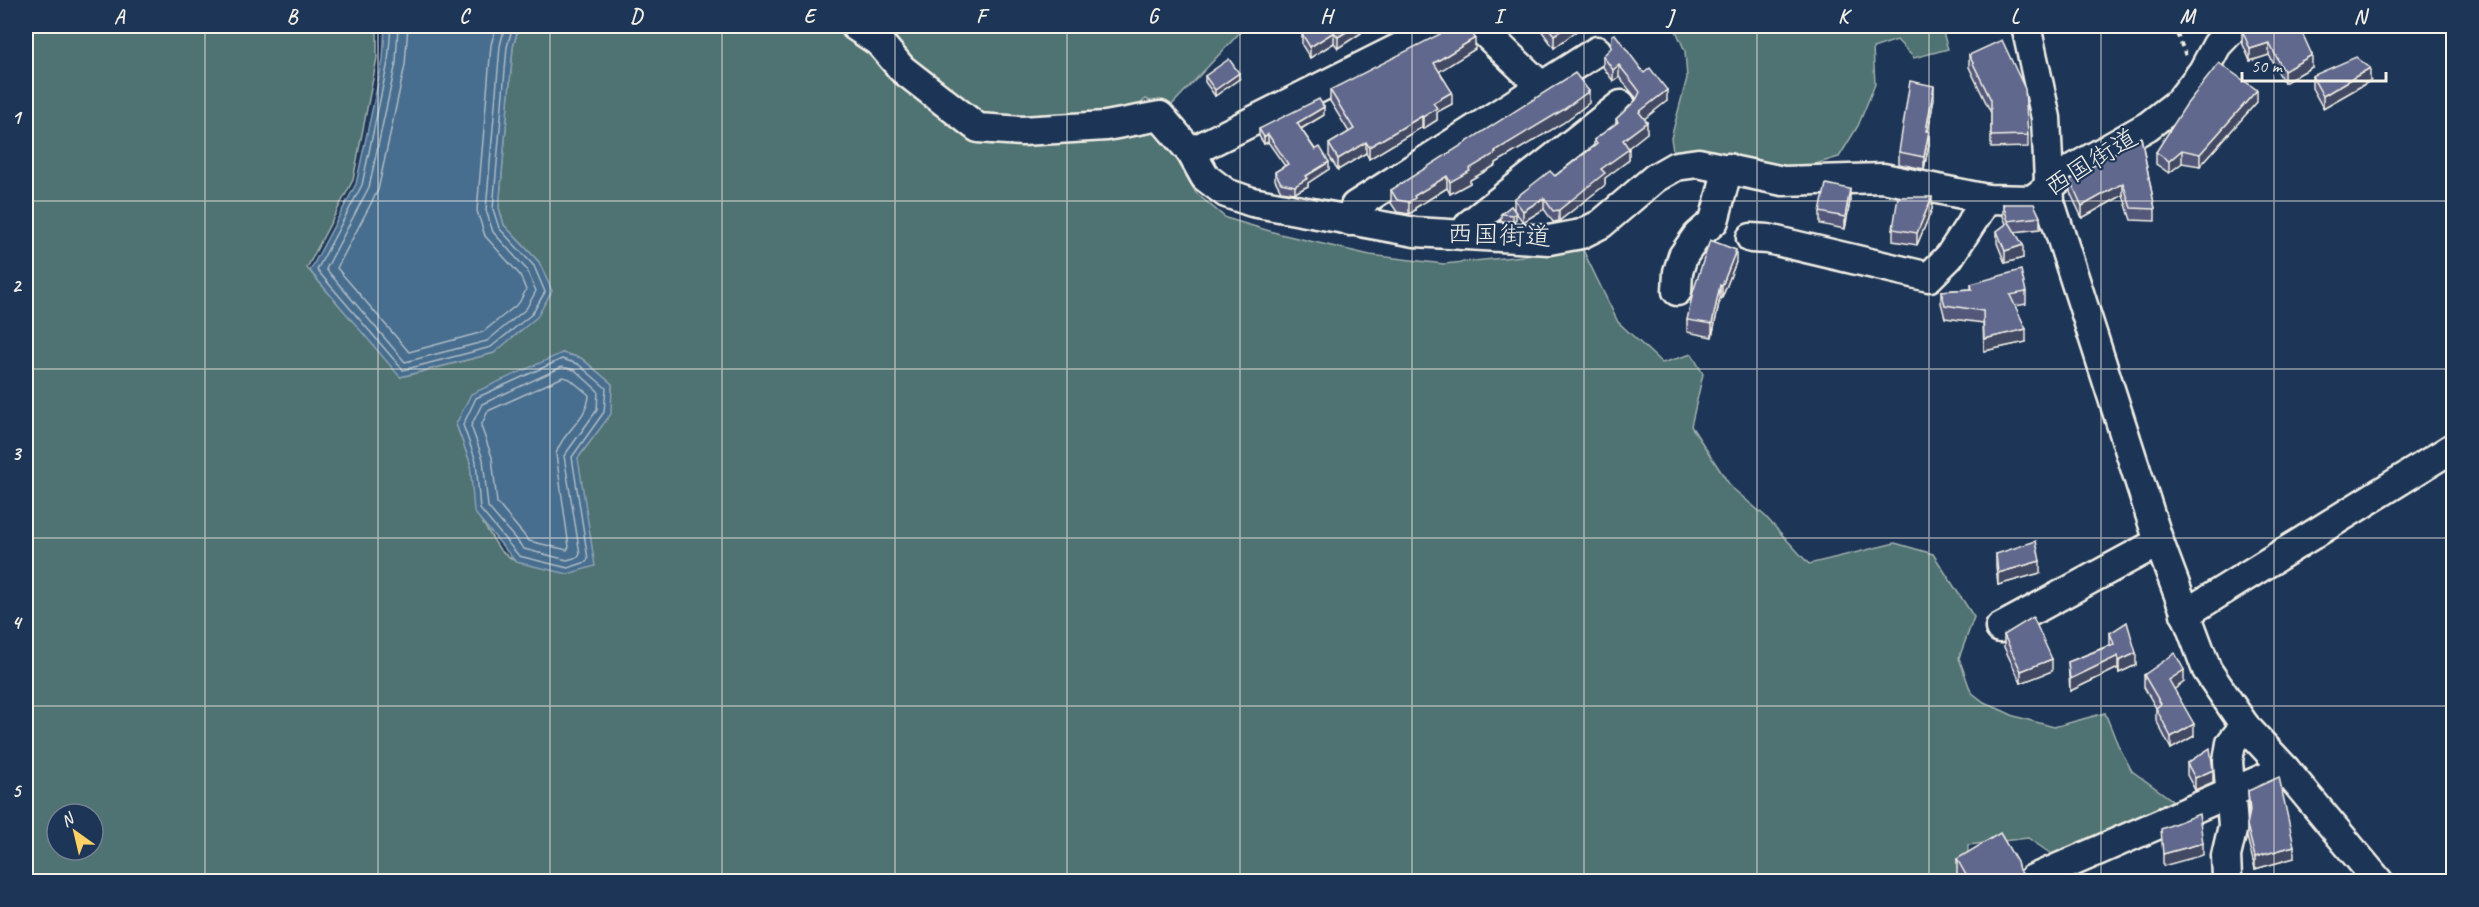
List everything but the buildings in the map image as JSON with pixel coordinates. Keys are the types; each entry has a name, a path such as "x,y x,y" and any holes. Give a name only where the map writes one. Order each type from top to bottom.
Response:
{"street":[{"name":"西国街道","path":"855,26 879,42 902,69 978,128 1022,131 1106,126 1160,116 1191,152 1205,177 1226,193 1252,202 1415,232 1549,240 1581,234 1601,224 1655,178 1676,166 1698,163 1784,181 1883,178 1987,200 2032,200 2071,170 2148,126 2178,102 2203,71 2217,45 2235,26"},
{"path":"1191,152 1443,26"},
{"path":"1478,26 1542,87"},
{"path":"2026,26 2046,118 2050,202 2159,542 2184,614 2207,670 2245,726 2285,769 2379,882"},
{"path":"1350,220 1355,206 1597,51"},
{"path":"1462,235 1470,224 1621,105"},
{"path":"1677,291 1678,272 1683,256 1697,236 1714,221 1728,168"},
{"path":"1751,238 1768,239 1929,277 1949,257 1987,200"},
{"path":"2184,614 2454,447"},
{"path":"2000,628 2159,542"},
{"path":"2227,877 2226,856 2233,826 2228,761 2231,743 2245,726"},
{"path":"2034,882 2032,879 2285,769"}],"green space":[{"path":"26,26 377,26 377,58 353,180 307,268 401,377 494,353 539,262 504,225 499,208 513,47 519,26 1246,26 1168,109 1146,99 1130,113 1169,146 1196,193 1226,218 1280,234 1370,255 1444,264 1583,250 1618,322 1662,363 1692,354 1703,374 1691,426 1731,487 1765,516 1809,564 1895,543 1933,554 1974,617 1959,658 1971,692 1984,702 2014,716 2054,727 2105,713 2132,771 2172,800 2141,821 2060,860 2028,838 1968,845 1967,882 26,881","holes":["562,353 581,358 612,384 610,414 578,458 516,562 500,550 475,511 470,462 456,424"]},
{"path":"1674,26 1941,26 1948,49 1914,58 1897,40 1873,48 1875,84 1858,126 1839,157 1807,166 1789,167 1718,153 1690,153 1674,157 1671,138 1687,78 1685,51"}],"water":[{"path":"385,26 519,26 513,47 499,208 504,225 539,262 552,291 537,317 494,353 400,377 310,271 356,184 383,60"},
{"path":"562,353 581,358 612,384 611,414 578,458 595,566 568,574 516,562 474,512 470,462 456,424 471,394"}]}
